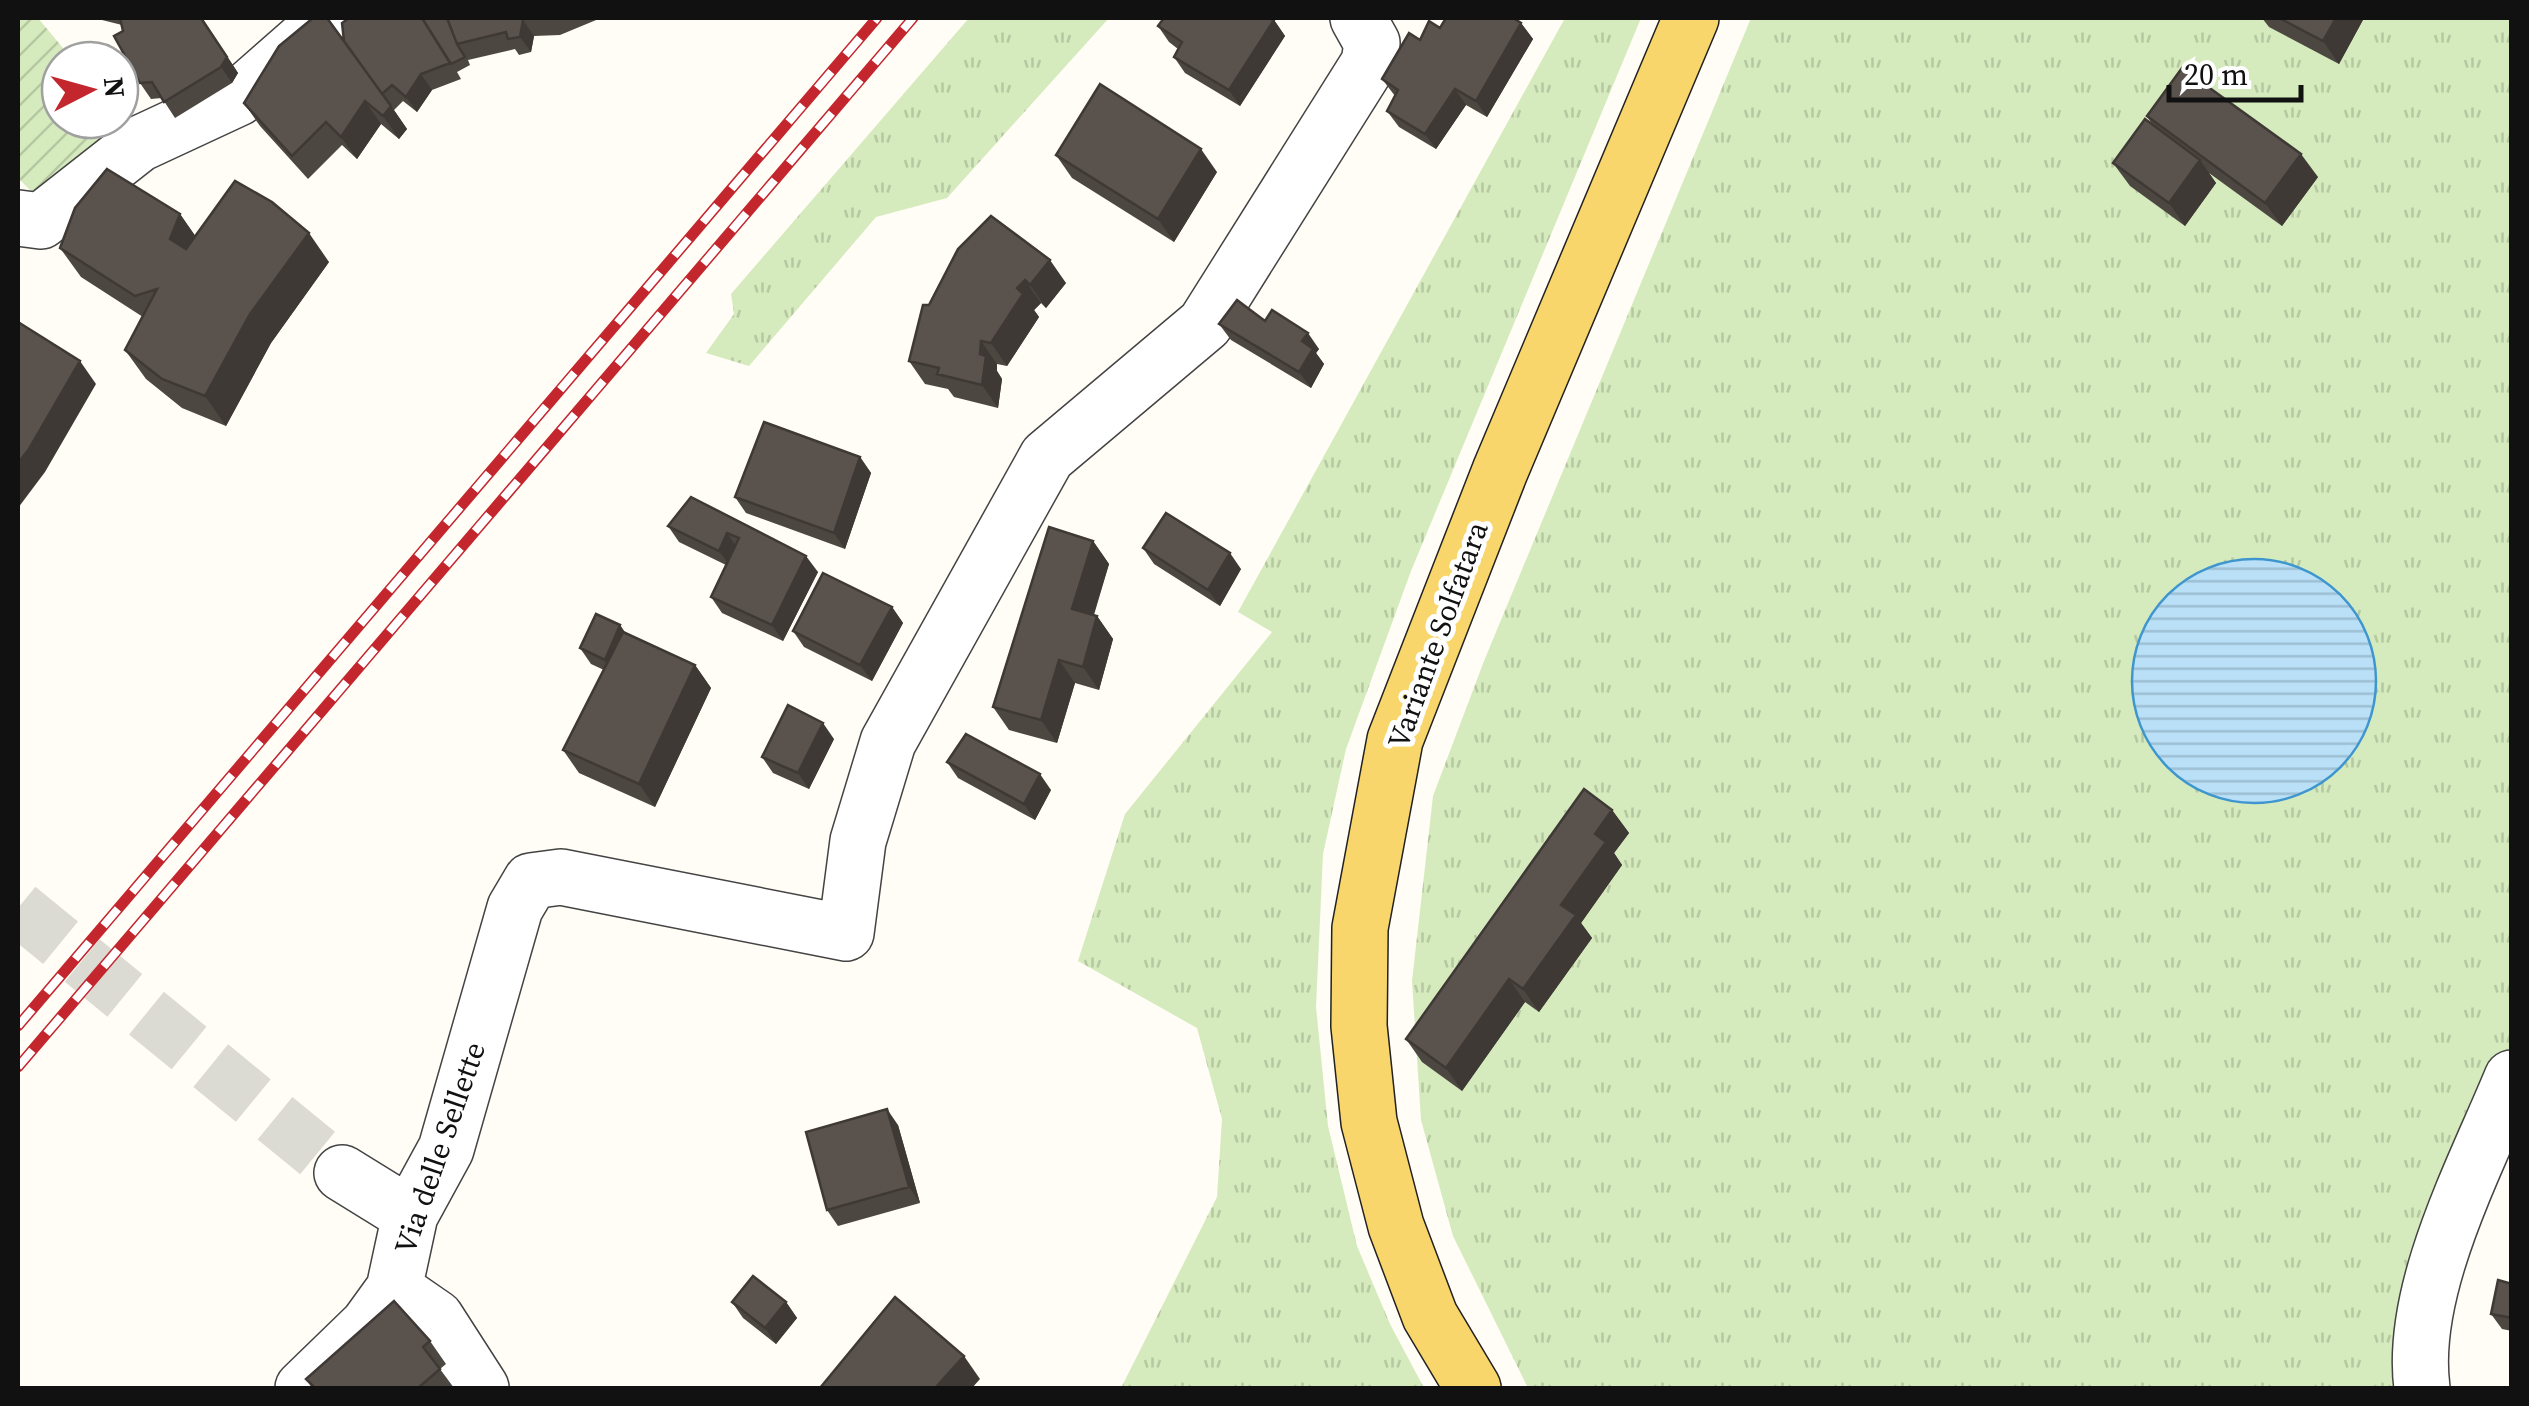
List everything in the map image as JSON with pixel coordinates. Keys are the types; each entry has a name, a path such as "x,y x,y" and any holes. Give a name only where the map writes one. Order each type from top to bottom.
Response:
{"main road":[{"name":"Variante Solfatara","path":"1473,1388 1430,1316 1396,1226 1369,1122 1359,1026 1360,928 1395,740 1500,471 1691,18"}],"street":[{"path":"18,218 41,221 139,144 238,98 330,18"},
{"name":"Via delle Sellette","path":"303,1388 368,1325 394,1289 410,1215 446,1148 515,908 531,880 561,877 846,933 858,841 888,742 1046,457 1205,324 1369,63 1372,43 1358,18"},
{"path":"2422,1388 2418,1355 2443,1249 2512,1078"},
{"path":"342,1173 410,1215"},
{"path":"394,1289 436,1318 481,1388"}],"green space":[{"path":"18,18 38,18 56,40 40,40 40,140 105,140 41,201 18,178"},
{"path":"969,18 1109,18 947,198 876,217 749,366 706,353 734,314 731,294"},
{"path":"1565,18 1641,18 1411,571 1346,749 1323,854 1316,1007 1328,1126 1357,1246 1390,1324 1424,1388 1121,1388 1217,1197 1222,1119 1197,1028 1078,961 1125,814 1272,632 1238,612"},
{"path":"1751,18 2511,18 2511,1044 2420,1258 2408,1388 1528,1388 1453,1236 1421,1120 1412,981 1433,796 1484,661"}],"water":[{"path":"2254,559 2301,569 2340,595 2366,634 2376,681 2366,728 2340,767 2301,793 2254,803 2207,793 2168,767 2142,728 2132,681 2142,634 2168,595 2207,569"}],"building":[{"path":"120,18 201,18 227,57 221,67 164,102 152,82 140,83 140,40 116,40 114,36 123,31"},
{"path":"313,18 327,18 391,106 383,116 365,101 341,137 326,122 292,156 244,103 279,46"},
{"path":"349,18 422,18 450,63 421,74 406,97 392,85 382,94 344,41 342,23"},
{"path":"422,18 447,18 465,57 451,64"},
{"path":"447,18 523,20 520,37 508,39 506,32 457,44"},
{"path":"1164,18 1274,20 1229,90 1174,57 1182,42 1158,26"},
{"path":"1446,18 1513,18 1521,23 1476,101 1455,89 1425,134 1387,111 1398,90 1382,79 1409,33 1420,40 1429,21 1440,28"},
{"path":"2279,18 2336,18 2323,41"},
{"path":"2182,68 2301,154 2265,203 2147,116"},
{"path":"1100,84 1201,149 1158,219 1056,155"},
{"path":"2145,119 2200,160 2169,203 2113,163"},
{"path":"107,169 180,214 170,239 186,249 235,181 272,202 309,233 250,314 205,396 162,379 125,350 157,289 135,296 60,248 75,208"},
{"path":"991,216 1050,260 1030,285 1025,280 1017,288 1023,294 991,343 981,341 980,354 986,356 982,385 937,374 939,368 909,361 923,305 929,305 958,249"},
{"path":"1237,300 1265,321 1272,310 1308,333 1302,341 1313,349 1299,372 1219,324"},
{"path":"18,322 80,361 18,463"},
{"path":"764,422 860,457 834,533 735,497"},
{"path":"691,497 806,556 772,625 711,597 739,538 727,533 719,551 668,526"},
{"path":"1166,513 1230,553 1208,590 1143,548"},
{"path":"1049,527 1093,541 1072,609 1097,616 1083,667 1059,660 1041,720 993,707"},
{"path":"823,573 892,607 860,665 793,631"},
{"path":"596,614 620,625 605,660 580,648"},
{"path":"623,632 695,665 639,784 563,750"},
{"path":"788,705 823,723 798,773 762,757"},
{"path":"966,734 1040,774 1024,804 947,762"},
{"path":"1584,789 1612,810 1595,834 1606,842 1561,905 1576,915 1523,989 1509,979 1446,1068 1406,1039"},
{"path":"887,1109 909,1187 827,1210 806,1132"},
{"path":"753,1276 786,1302 765,1328 732,1302"},
{"path":"2498,1280 2512,1284 2512,1318 2491,1314"},
{"path":"895,1297 964,1356 935,1388 820,1388"},
{"path":"394,1301 430,1341 423,1347 440,1369 418,1388 315,1388 306,1379"}],"tunnel":[{"path":"18,908 342,1173"}],"railway":[{"path":"18,1026 877,18"},
{"path":"18,1067 913,18"}]}
